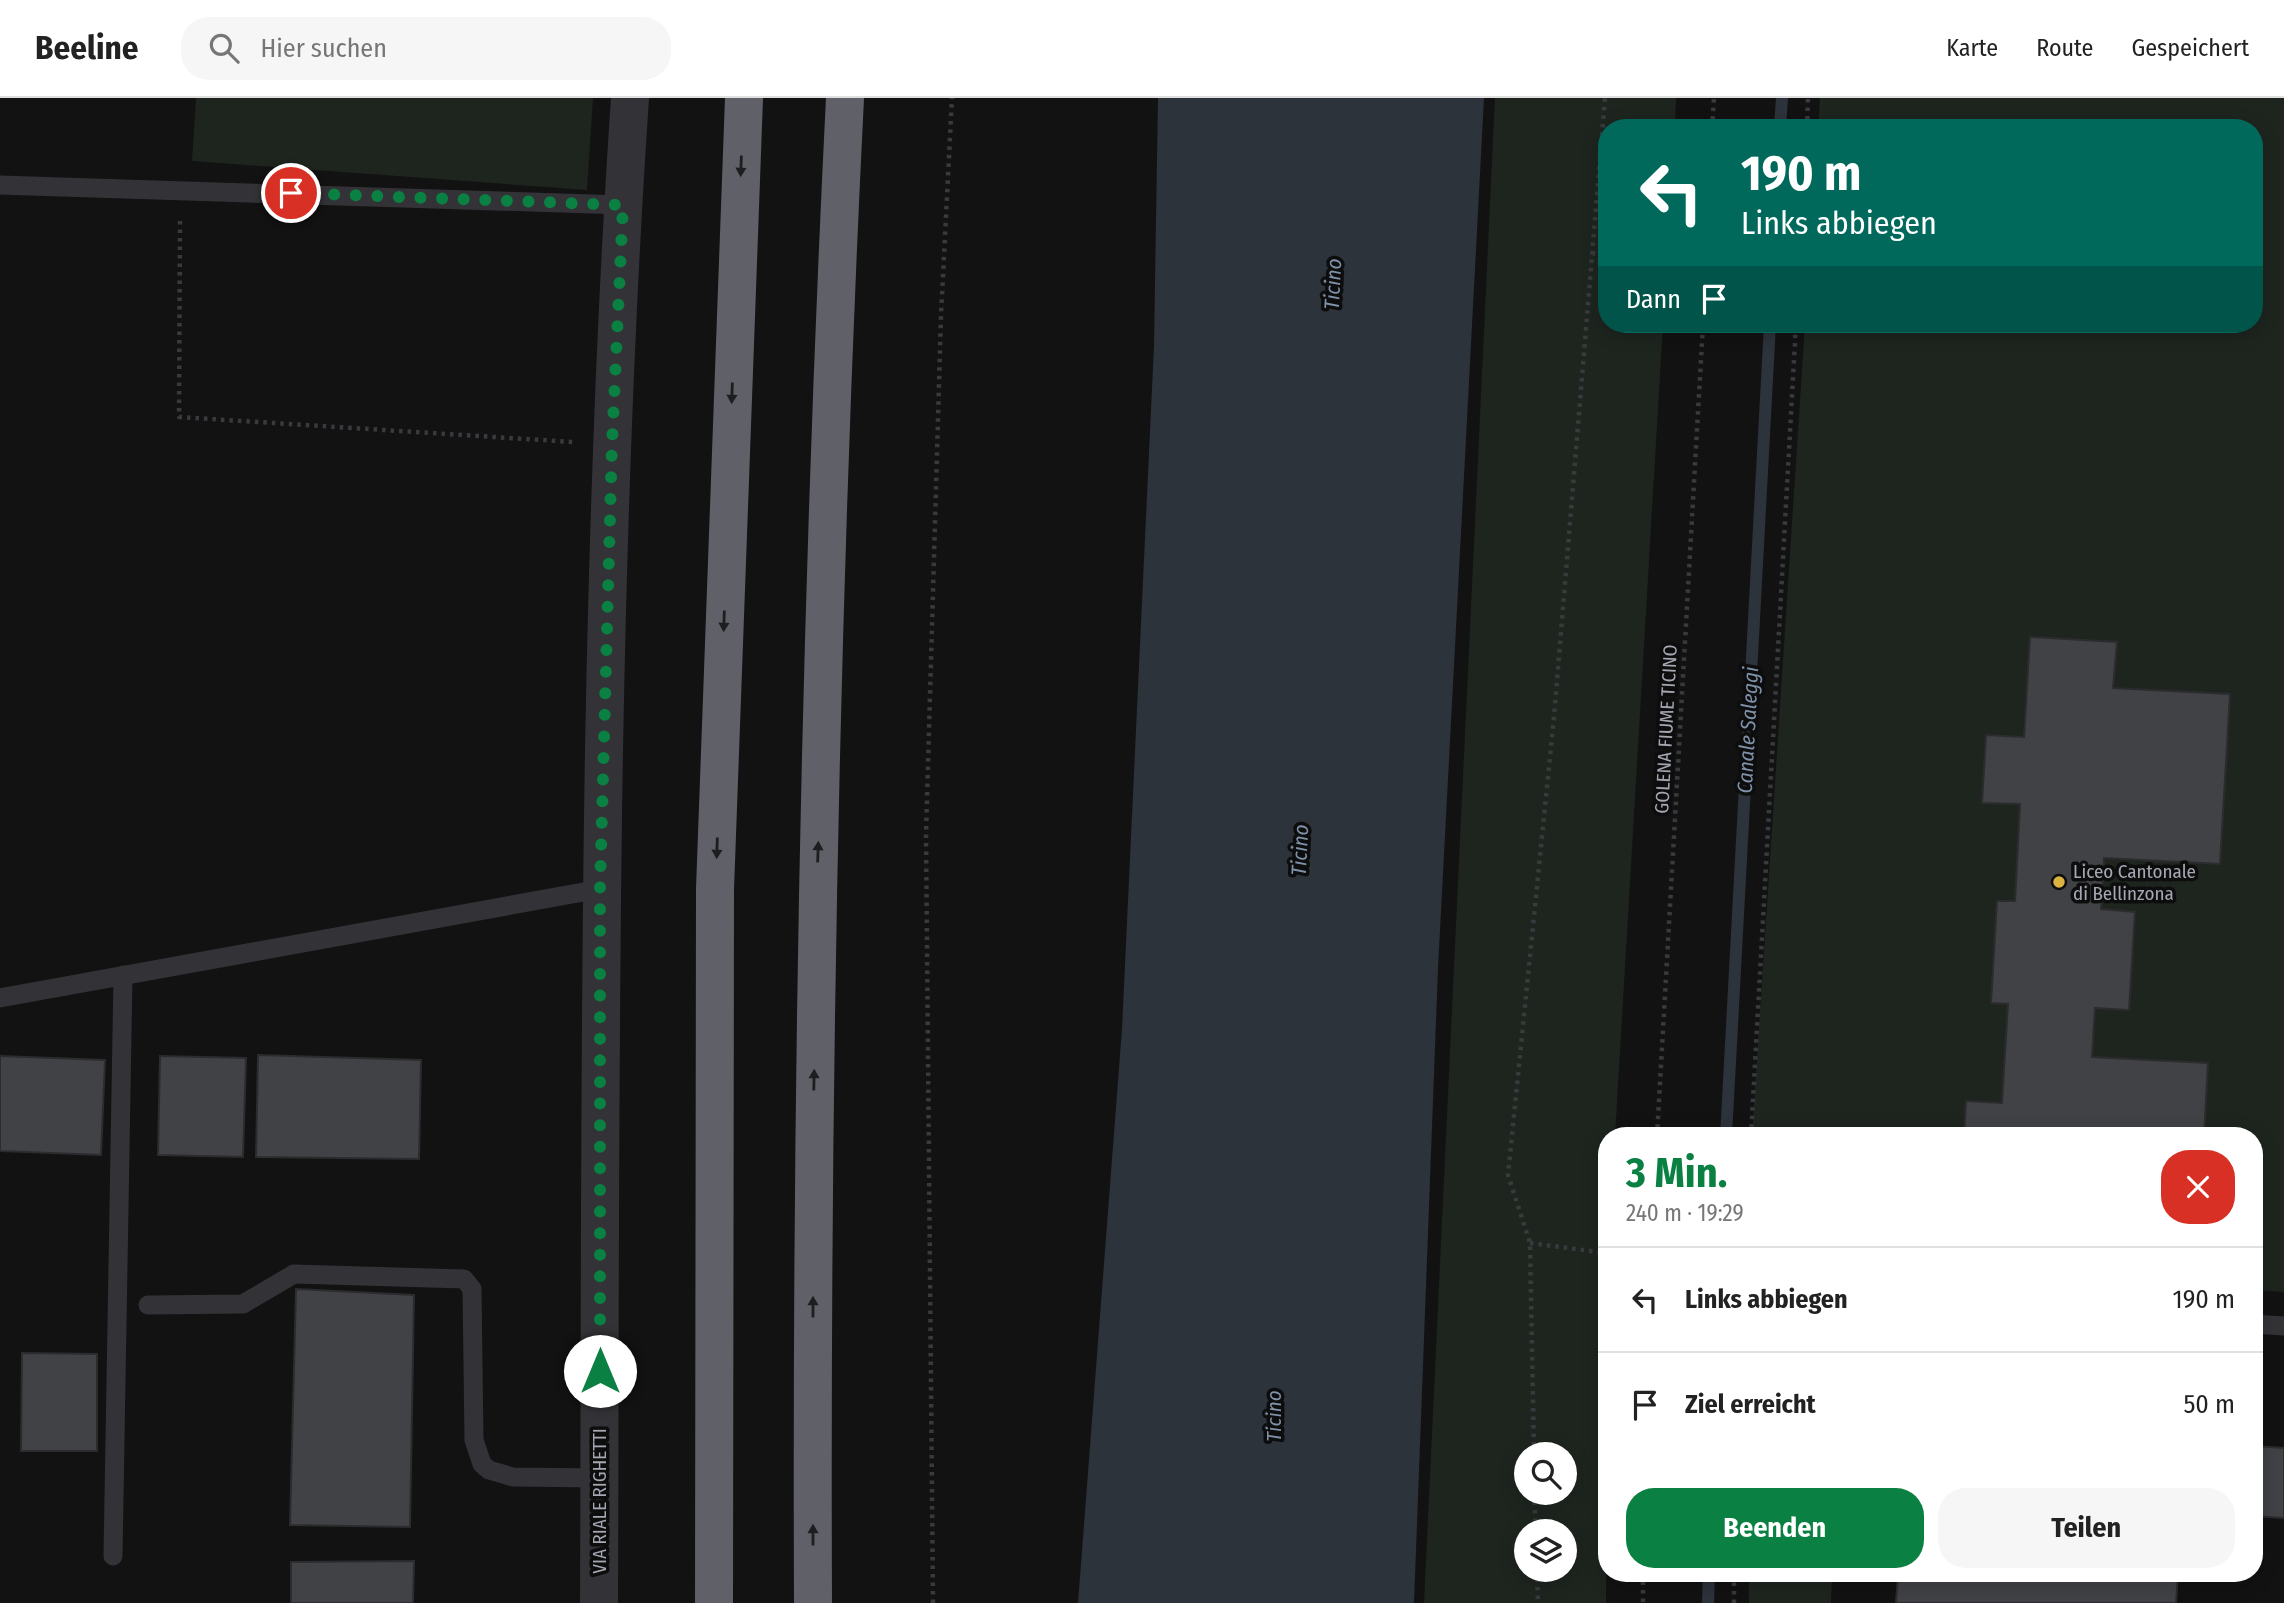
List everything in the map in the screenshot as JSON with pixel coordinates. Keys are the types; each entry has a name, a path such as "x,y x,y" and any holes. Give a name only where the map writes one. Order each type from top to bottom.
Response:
{"highway":[{"path":"714,1603 715,889 744,98"},
{"path":"813,1603 813,1183 817,858 834,320 845,98"}],"street":[{"name":"VIA RIALE RIGHETTI","path":"599,1603 600,889 612,444 630,98"}],"lane":[{"path":"0,185 623,205"},
{"path":"0,998 600,889"},
{"path":"113,1556 123,975"},
{"path":"148,1305 243,1304 294,1274 464,1279 472,1289 474,1440 482,1464 489,1470 513,1477 599,1478"},
{"path":"2263,1325 2284,1326"}],"path":[{"path":"933,1603 926,835 941,315 952,98"},
{"path":"1603,119 1605,98"},
{"path":"1713,119 1714,98"},
{"path":"1807,119 1808,98"},
{"path":"1534,1442 1530,1243 1508,1175 1554,717 1598,181"},
{"path":"180,189 179,417 612,444"},
{"path":"1592,253 1598,255"},
{"name":"GOLENA FIUME TICINO","path":"1658,1127 1702,333"},
{"path":"1751,1127 1796,333"},
{"path":"1530,1243 1598,1252"},
{"path":"1537,1582 1538,1603"},
{"path":"1643,1582 1643,1603"},
{"path":"1734,1582 1734,1603"}],"shaded area":[{"path":"196,98 593,98 587,190 192,161"},
{"path":"1495,98 1676,98 1675,119 1598,119 1598,333 1662,333 1616,1127 1598,1127 1598,1582 1606,1582 1606,1603 1424,1603"},
{"path":"1820,98 2284,98 2284,1292 2263,1291 2263,1127 1753,1127 1804,333 2263,333 2263,119 1819,119"},
{"path":"1749,1582 1832,1582 1831,1603 1749,1603"}],"water":[{"name":"Ticino","path":"1158,98 1484,98 1438,968 1414,1603 1078,1603 1122,1029 1154,346"}],"building":[{"name":"Liceo Cantonale di Bellinzona","path":"2030,637 2117,642 2113,688 2230,694 2220,864 2104,858 2101,909 2135,912 2129,1010 2095,1008 2092,1057 2208,1063 2204,1127 1965,1127 1966,1101 2002,1103 2008,1004 1991,1003 1997,901 2015,901 2020,804 1982,803 1986,735 2024,737"},
{"path":"258,1055 421,1060 419,1159 256,1157"},
{"path":"0,1056 105,1060 101,1155 0,1151"},
{"path":"160,1056 246,1058 243,1157 158,1155"},
{"path":"296,1289 414,1295 410,1527 290,1525"},
{"path":"22,1353 97,1354 97,1451 21,1451"},
{"path":"2263,1447 2284,1448 2284,1518 2263,1517"},
{"path":"414,1561 413,1603 291,1603 291,1562"},
{"path":"1897,1582 2177,1582 2176,1603 1896,1603"}],"waterway":[{"name":"Canale Saleggi","path":"1781,119 1782,98"},
{"name":"Canale Saleggi","path":"1726,1127 1770,333"},
{"name":"Canale Saleggi","path":"1708,1603 1709,1582"}],"place":[{"name":"Liceo Cantonale di Bellinzona","path":"2059,882"}],"route":[{"path":"291,193 623,205 612,444 600,889 600,1371"}]}
